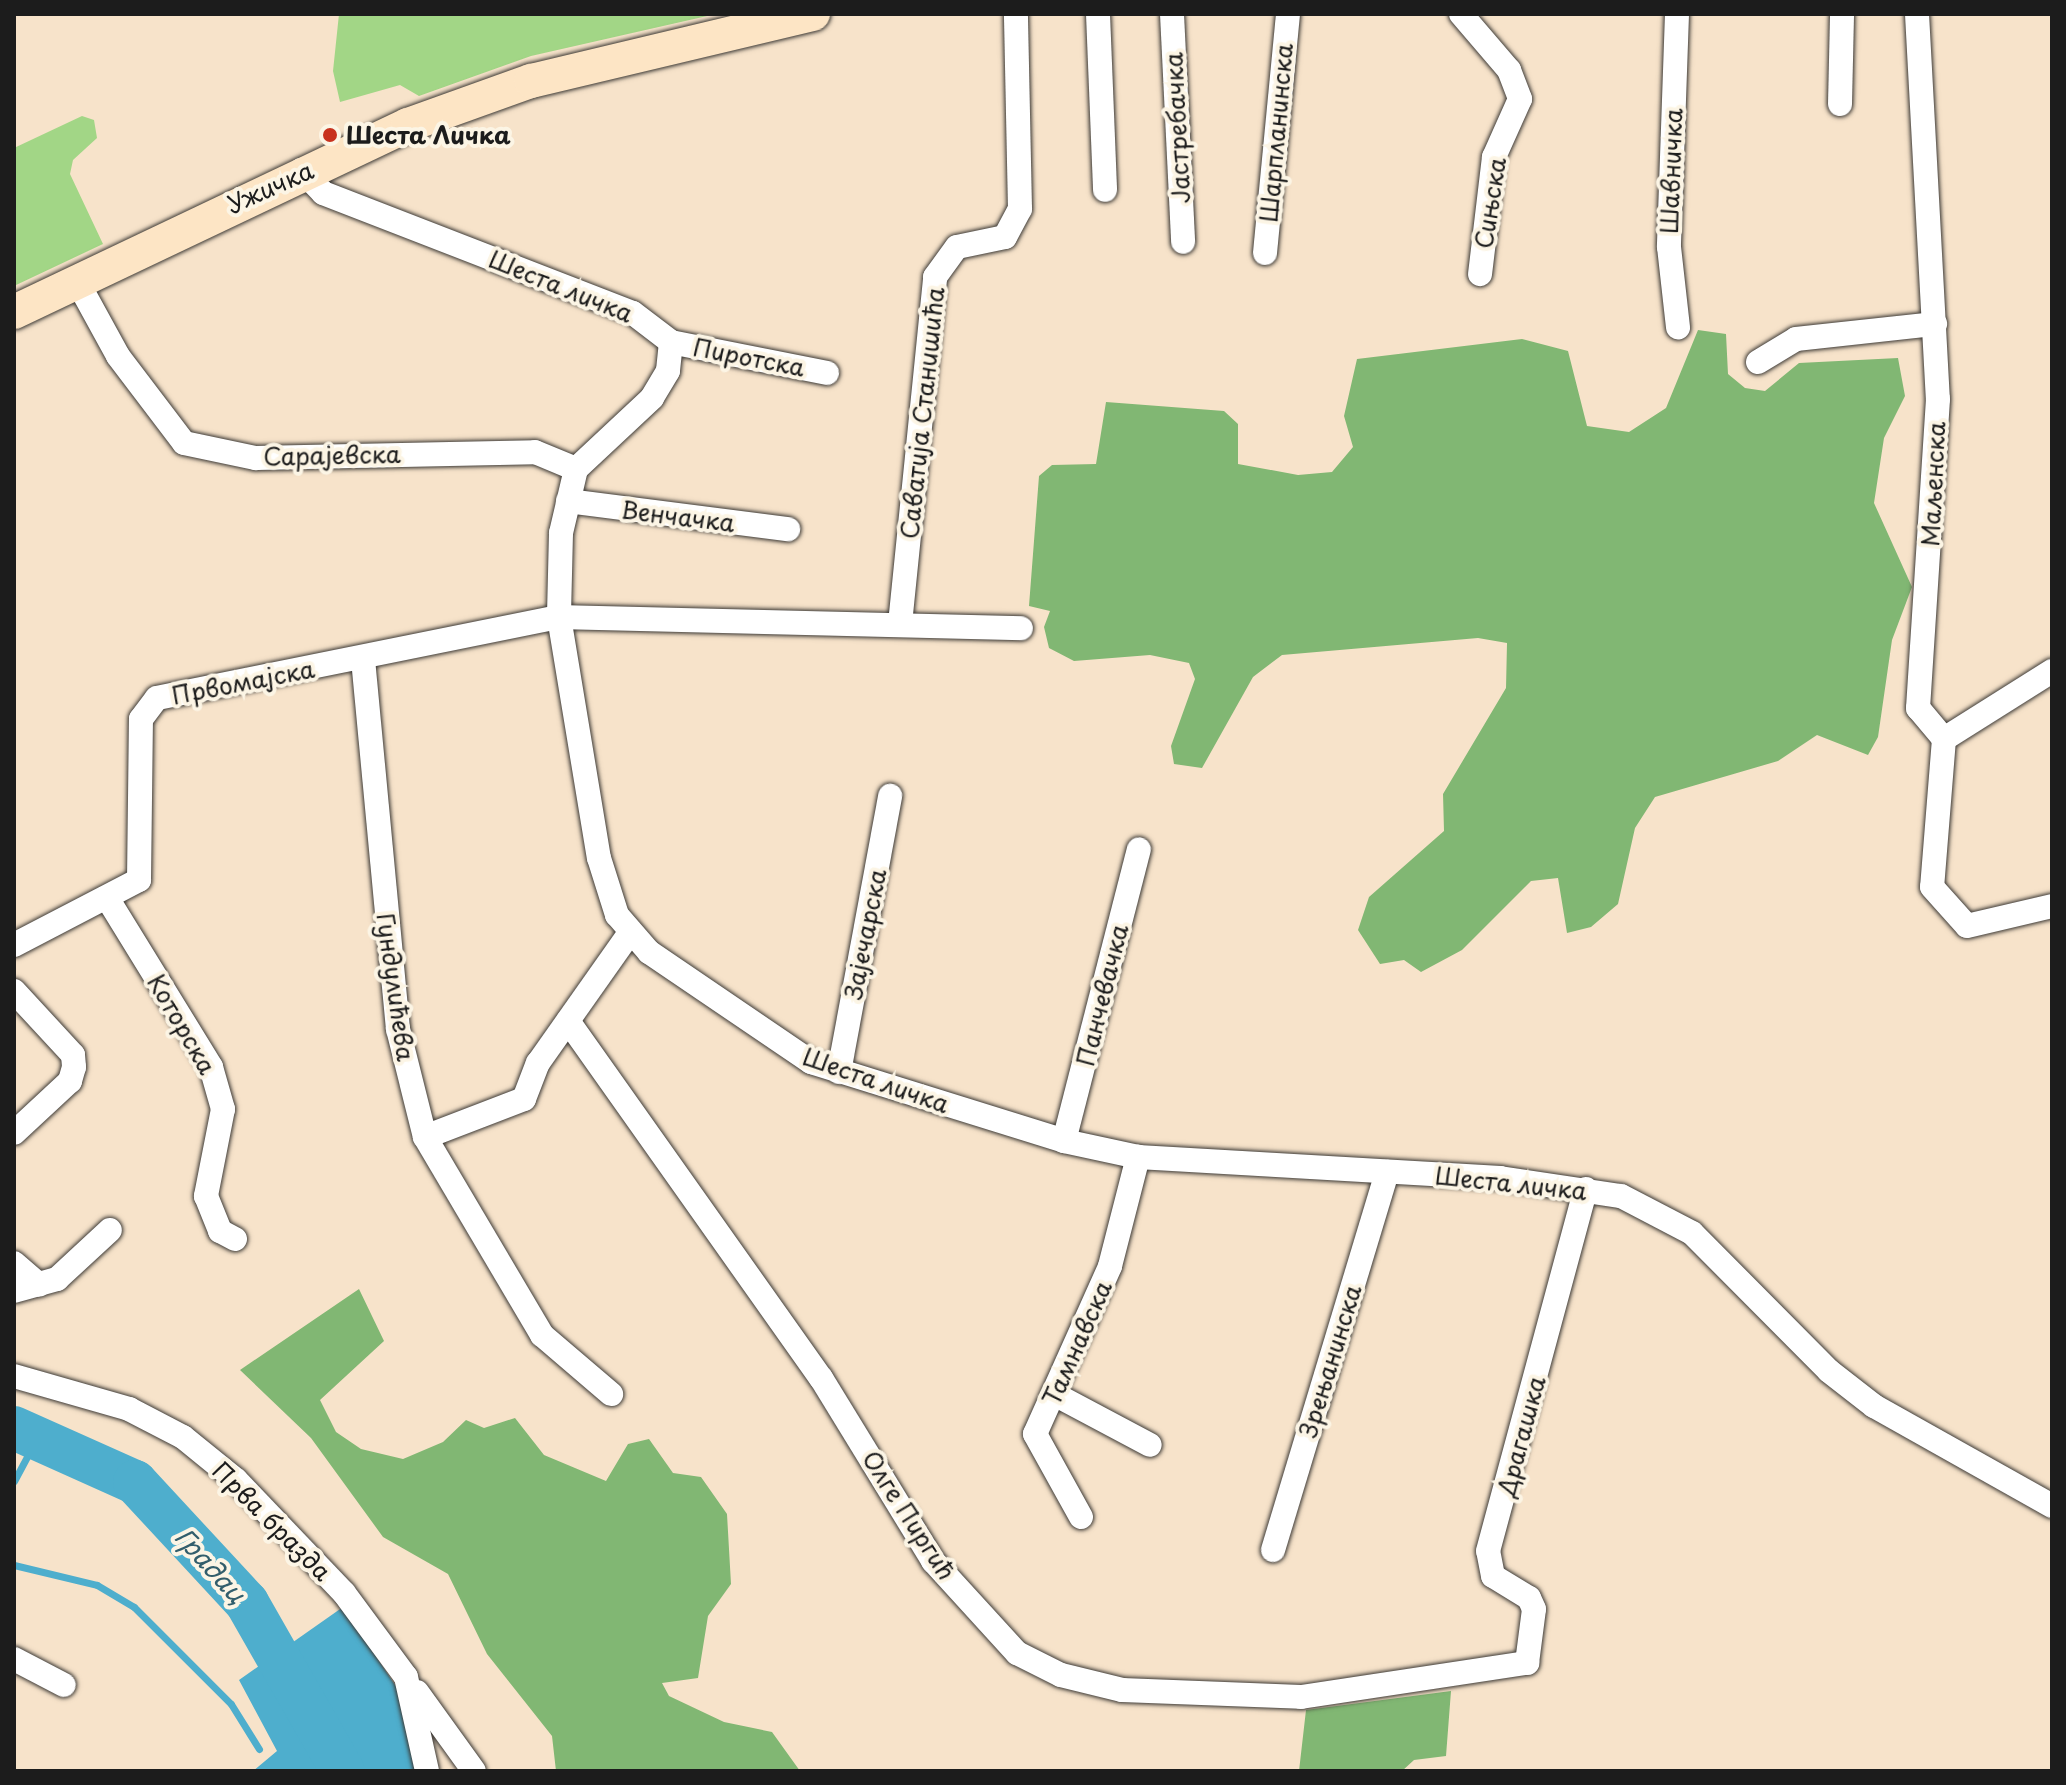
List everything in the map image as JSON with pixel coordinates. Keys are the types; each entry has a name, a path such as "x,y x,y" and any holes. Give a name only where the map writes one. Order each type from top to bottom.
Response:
{"main road":[{"name":"Ужичка","path":"14,312 301,170 531,81 813,14"}],"street":[{"name":"Саватија Станишића","path":"900,624 935,277 957,247 1005,237 1020,209 1016,14"},
{"path":"1098,14 1105,190"},
{"name":"Јастребачка","path":"1172,14 1183,242"},
{"name":"Шарпланинска","path":"1265,253 1288,14"},
{"name":"Сињска","path":"1461,14 1509,70 1520,99 1494,157 1480,274"},
{"name":"Шавничка","path":"1677,14 1669,247 1678,327"},
{"path":"1840,104 1842,14"},
{"name":"Маљенска","path":"1917,14 1935,324 1936,438 1918,708 1929,729 1944,739"},
{"name":"Шеста личка","path":"301,170 323,193 633,313 671,342"},
{"name":"Сарајевска","path":"77,281 118,356 184,443 256,458 535,452 576,469"},
{"path":"1758,362 1796,339 1935,324"},
{"path":"425,1137 516,1106 568,1021 629,934 599,858 559,617 568,501 576,469 652,398 668,371 671,342"},
{"name":"Пиротска","path":"671,342 827,373"},
{"name":"Венчачка","path":"568,501 788,529"},
{"path":"559,617 1021,628"},
{"name":"Првомајска","path":"14,945 109,901 139,880 142,868 144,707 157,698 363,659 559,617"},
{"name":"Гундулићева","path":"363,659 398,1029 425,1137 542,1335 611,1394"},
{"path":"2052,671 1944,739 1932,887 1967,926 2052,906"},
{"name":"Зајечарска","path":"839,1072 890,796"},
{"name":"Панчевачка","path":"1064,1141 1139,849"},
{"name":"Которска","path":"109,901 211,1067 223,1109 206,1196 220,1231 235,1239"},
{"name":"Шеста личка","path":"629,934 783,1046 839,1072 1064,1141 1138,1157 1387,1172 1586,1189 1673,1220 1874,1406 2052,1506"},
{"path":"14,991 73,1055 74,1067 70,1081 14,1133"},
{"name":"Олге Пиргић","path":"568,1021 821,1378 933,1561 1017,1653 1061,1675 1122,1690 1301,1697 1527,1663"},
{"name":"Тамнавска","path":"1081,1517 1036,1444 1110,1266 1138,1157"},
{"name":"Зрењанинска","path":"1273,1550 1387,1172"},
{"name":"Драгашка","path":"1527,1663 1534,1609 1529,1598 1493,1576 1488,1551 1586,1189"},
{"path":"14,1291 39,1285 76,1267 110,1230"},
{"path":"14,1263 39,1285"},
{"name":"Прва бразда","path":"14,1376 129,1409 183,1437 236,1480 344,1593 406,1677 427,1771"},
{"path":"1056,1395 1150,1445"},
{"path":"14,1659 64,1685"},
{"path":"406,1677 474,1771"}],"green space":[{"path":"339,14 716,14 531,56 419,96 400,85 340,102 333,71"},
{"path":"82,116 94,120 97,138 73,160 70,174 103,244 14,286 14,148"},
{"path":"1698,330 1726,334 1728,374 1745,388 1765,391 1799,363 1898,358 1905,396 1884,438 1874,503 1912,587 1892,640 1878,737 1868,755 1817,735 1778,761 1655,797 1635,828 1618,904 1591,927 1567,933 1558,878 1531,881 1462,950 1421,972 1404,960 1380,964 1358,930 1369,897 1444,831 1443,794 1506,688 1507,643 1478,638 1282,655 1253,677 1202,768 1174,764 1171,746 1195,679 1189,663 1150,655 1074,661 1049,648 1044,627 1050,611 1029,606 1039,476 1052,465 1096,464 1106,402 1224,411 1238,424 1238,464 1298,475 1332,472 1353,447 1344,416 1357,359 1522,339 1568,351 1587,426 1629,432 1666,408"},
{"path":"359,1289 384,1341 320,1400 336,1432 361,1449 403,1459 443,1442 466,1420 484,1428 515,1418 544,1455 606,1481 628,1444 649,1439 673,1473 701,1477 727,1514 731,1584 708,1616 698,1678 662,1683 669,1696 724,1722 772,1732 800,1771 556,1771 552,1736 487,1654 448,1574 383,1537 311,1438 240,1370"},
{"path":"1451,1691 1446,1756 1414,1760 1402,1771 1299,1771 1306,1710"}],"water":[{"path":"343,1607 403,1697 416,1771 253,1771 277,1751 239,1680"}],"waterway":[{"name":"Градац","path":"14,1428 135,1482 247,1603 343,1771"},
{"path":"14,1481 37,1438"},
{"path":"14,1565 97,1585 134,1607 231,1704 259,1749"}],"place":[{"name":"Шеста Личка","path":"330,135"}]}
